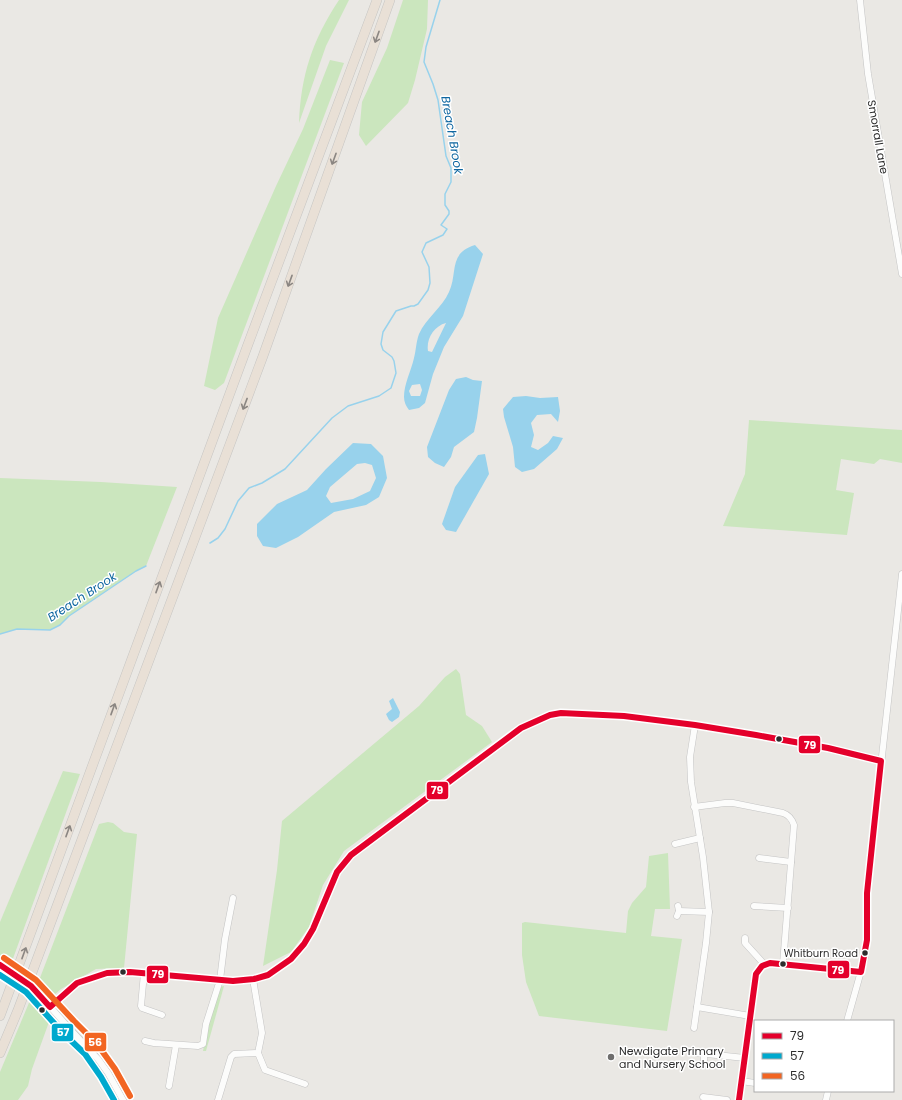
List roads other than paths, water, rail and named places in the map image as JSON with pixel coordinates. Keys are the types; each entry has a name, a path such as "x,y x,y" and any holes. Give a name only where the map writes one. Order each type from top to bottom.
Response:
{"highway":[{"path":"0,1016 249,340 377,0"},
{"path":"0,1053 24,995 263,356 390,0"}],"street":[{"name":"Smorrall Lane","path":"860,0 868,74 902,274"},
{"path":"847,1020 861,972 867,940 867,893 902,574"},
{"path":"50,1007 77,983 98,975 118,972 144,973 233,981 253,979 275,971 298,952 313,929 337,872 351,855 521,728 550,715 561,713 624,716 695,725 828,748 881,761"},
{"path":"694,1028 709,912 708,892 691,782 690,756 695,725"},
{"path":"694,807 725,803 786,814 792,820 794,825 783,964"},
{"path":"675,844 700,838"},
{"path":"759,858 791,862"},
{"path":"145,1041 176,1045 198,1046 203,1044 206,1024 220,980 225,939 233,898"},
{"path":"754,906 788,908"},
{"path":"678,911 709,912"},
{"path":"745,938 745,943 764,964"},
{"path":"739,1100 756,974 759,969 764,964 770,963 861,972"},
{"path":"0,965 22,979 38,993 98,1058 123,1100"},
{"path":"144,973 140,1006 162,1015"},
{"path":"253,979 262,1033 258,1053 265,1070 304,1084"},
{"path":"697,1007 750,1016"},
{"path":"169,1086 176,1045"},
{"path":"218,1100 230,1057 234,1054 258,1053"},
{"path":"697,1053 745,1058"},
{"path":"704,1053 704,1064"},
{"path":"741,1081 754,1083"},
{"path":"704,1097 727,1100"}],"water":[{"path":"475,245 483,254 463,316 444,347 433,374 425,403 419,408 409,410 405,402 404,392 419,334 422,328 446,298 452,285 457,258 466,249","holes":["446,323 432,352 428,351 428,342 432,334 438,327","420,384 422,390 420,396 411,396 409,391 412,385"]},
{"path":"466,377 473,380 482,381 474,432 454,447 451,457 444,467 435,463 428,457 427,447 449,390 456,379"},
{"path":"526,396 540,398 558,397 560,411 558,422 551,414 537,415 531,423 534,435 531,447 538,450 548,443 553,436 563,438 557,449 534,469 522,472 515,467 513,447 503,409 513,397"},
{"path":"353,443 371,444 383,456 387,478 379,497 366,505 334,512 298,537 276,548 263,546 257,536 257,524 277,504 307,490","holes":["365,463 372,465 376,478 370,491 353,499 331,503 326,496 330,487 357,464"]},
{"path":"485,454 489,474 456,532 446,530 442,524 455,487 478,455"},
{"path":"393,698 400,712 399,717 392,722 386,714 392,709 389,701"}],"waterway":[{"name":"Breach Brook","path":"210,543 218,538 225,529 238,501 249,488 262,483 285,469 332,418 348,406 379,396 391,388 396,373 392,357 383,350 381,344 383,332 396,311 418,304 428,290 430,283 429,267 422,252 426,243 443,235 447,229 441,225 449,214 449,211 445,205 445,194 451,182 451,168 446,156 438,100 424,62 426,47 440,0"},
{"name":"Breach Brook","path":"0,634 17,629 50,630 60,625 69,616 136,571 146,566"}],"place":[{"name":"Whitburn Road","path":"865,953"},
{"name":"Newdigate Primary and Nursery School","path":"611,1057"}]}
